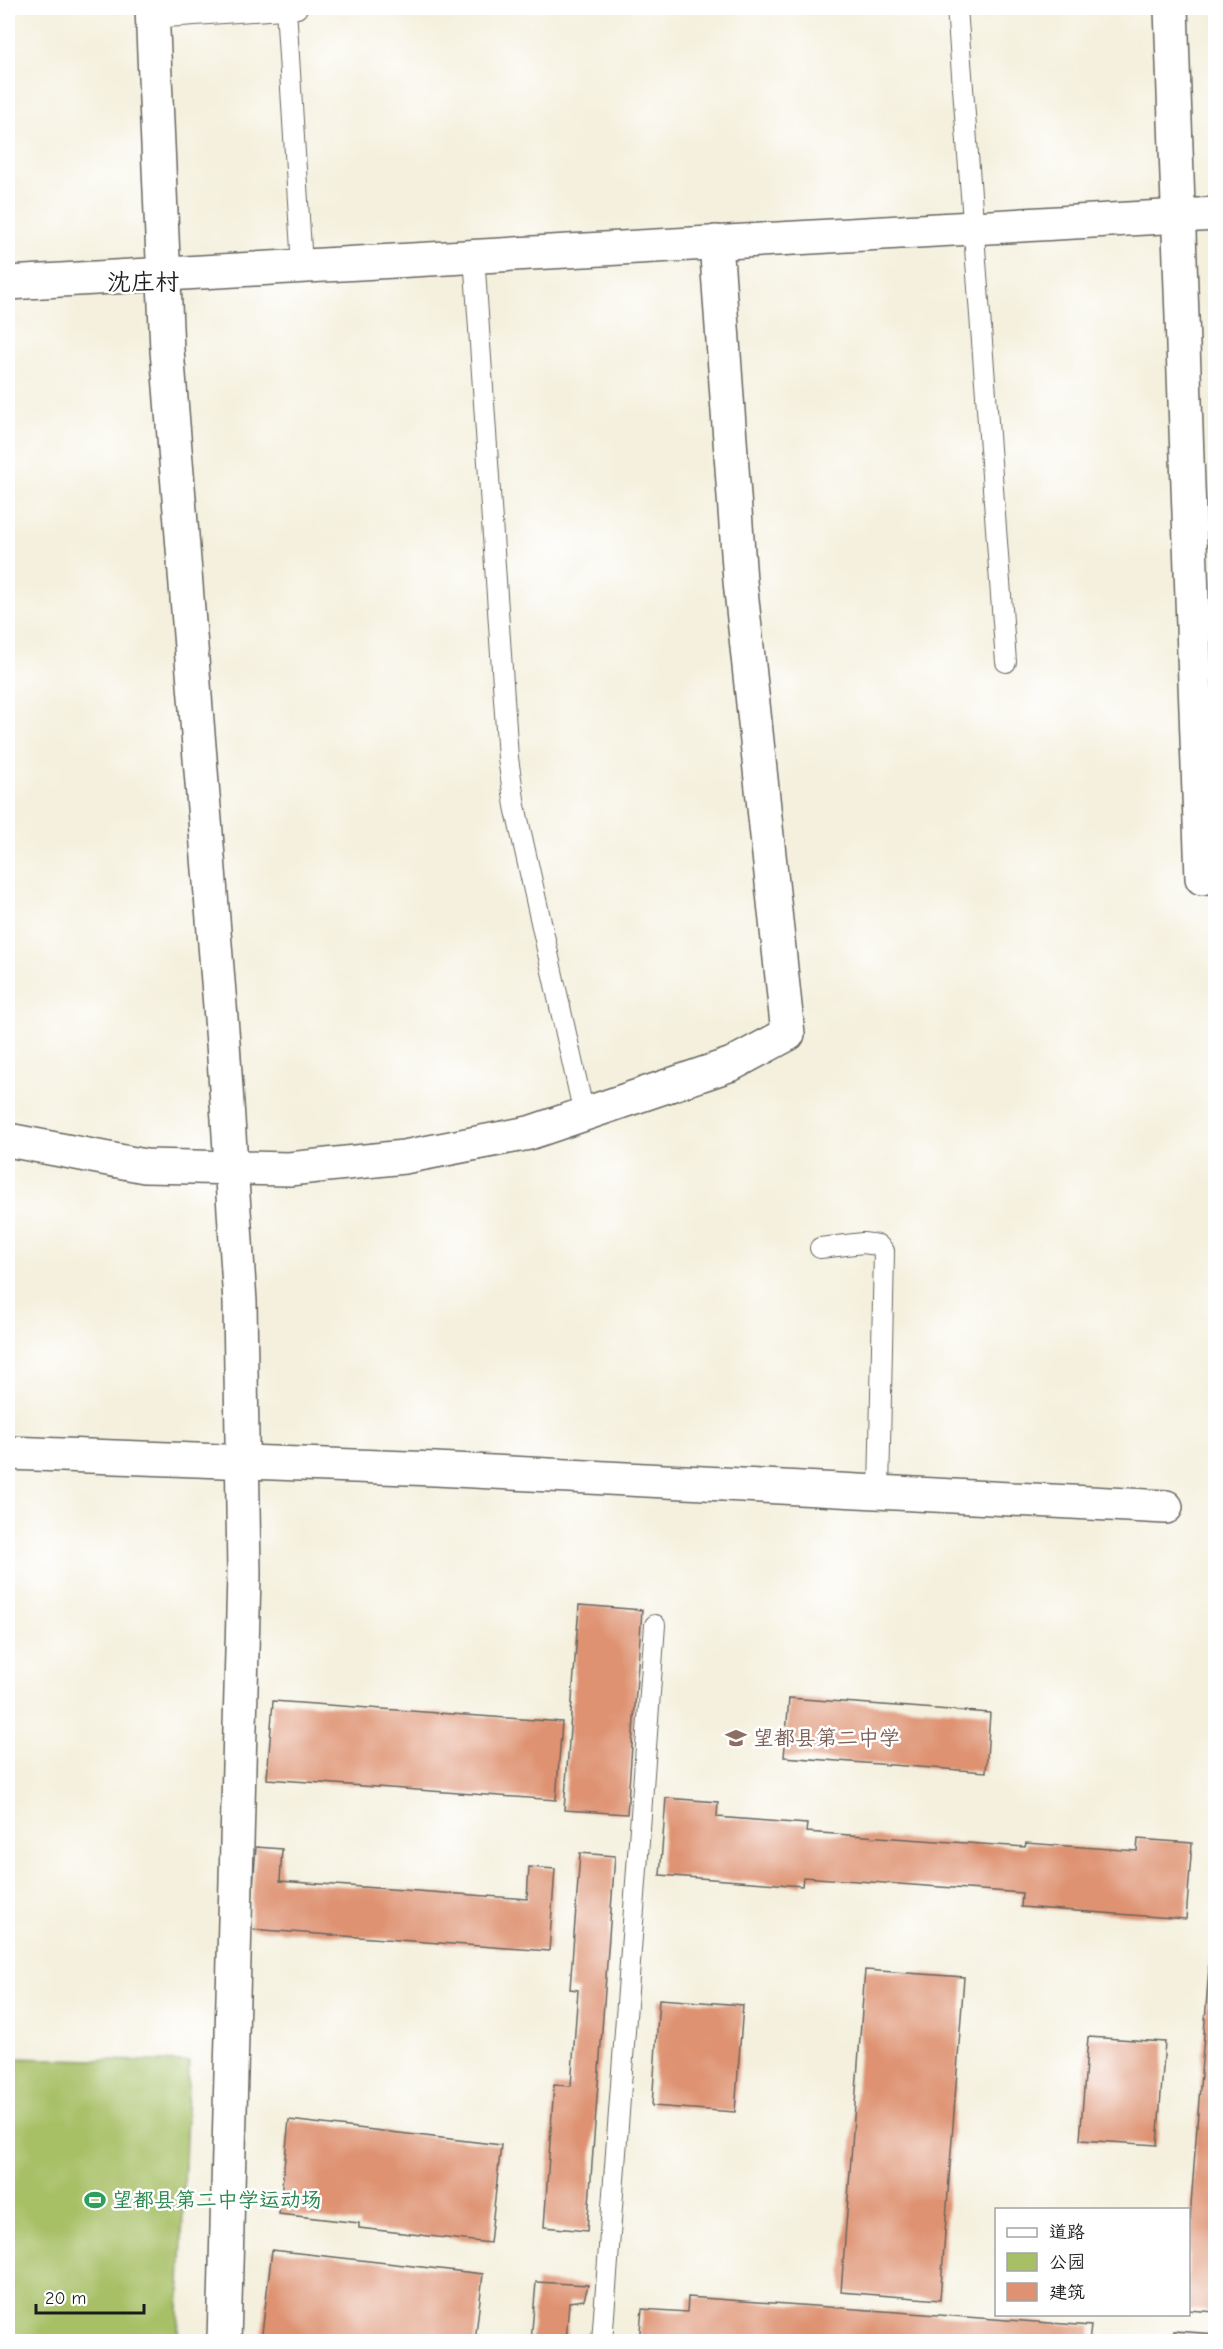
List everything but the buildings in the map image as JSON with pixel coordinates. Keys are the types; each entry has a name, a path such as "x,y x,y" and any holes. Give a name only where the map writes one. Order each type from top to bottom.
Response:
{"street":[{"path":"1171,8 1202,878"},
{"path":"152,13 167,350 240,1302 244,1574 224,2342"},
{"path":"8,283 1215,214"},
{"path":"8,1140 145,1166 289,1169 404,1157 529,1133 732,1064 788,1034 740,581 716,242"},
{"path":"8,1453 242,1462 1166,1507"}],"lane":[{"path":"286,8 302,266"},
{"path":"152,13 297,8"},
{"path":"957,8 1006,662"},
{"path":"474,255 508,758 515,806 584,1114"},
{"path":"820,1248 863,1243 879,1245 884,1251 879,1492"},
{"path":"602,2342 655,1625"}],"green space":[{"name":"望都县第二中学运动场","path":"8,2058 189,2062 178,2338 216,2339 215,2341 8,2342"}],"place":[{"name":"望都县第二中学","path":"736,1738"},
{"name":"望都县第二中学运动场","path":"95,2200"}],"district":[{"name":"沈庄村","path":"143,282"}]}
